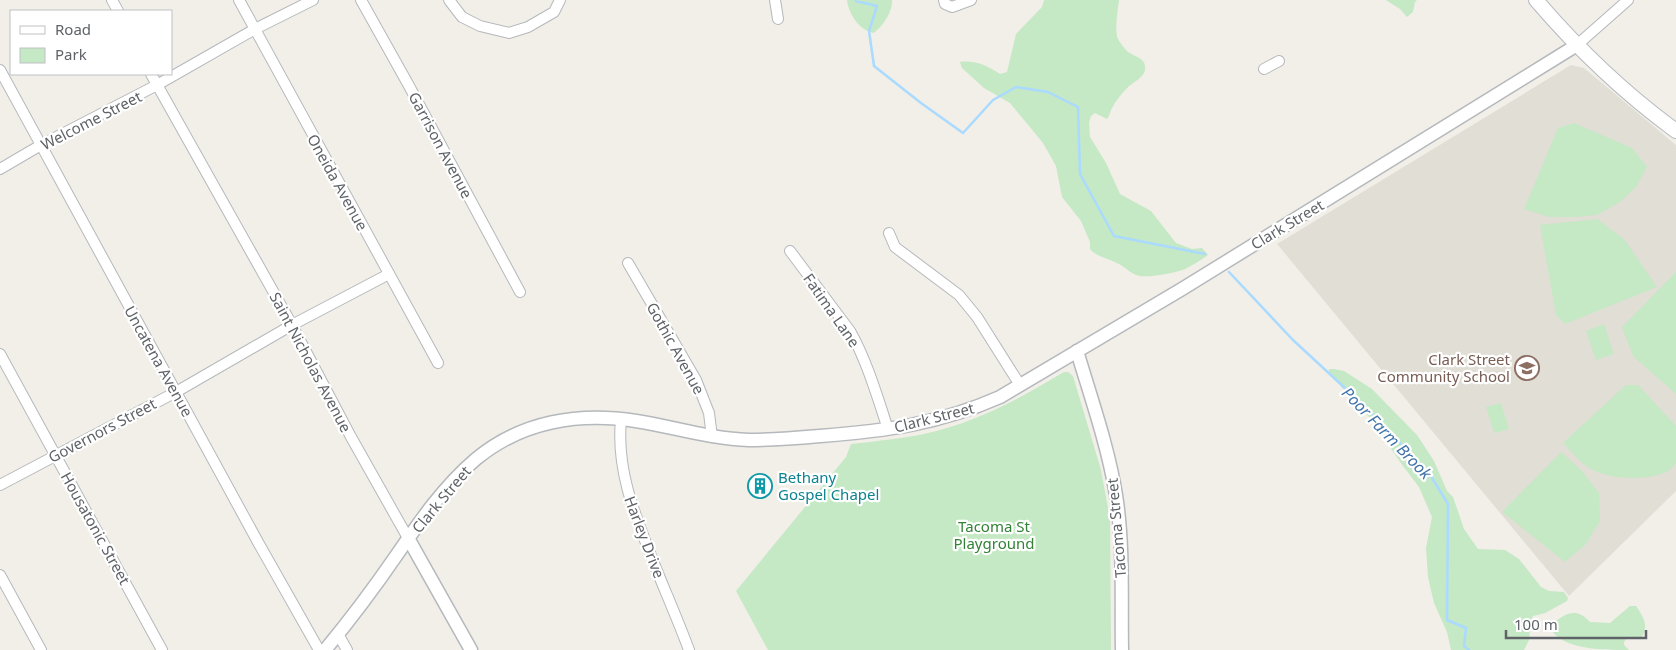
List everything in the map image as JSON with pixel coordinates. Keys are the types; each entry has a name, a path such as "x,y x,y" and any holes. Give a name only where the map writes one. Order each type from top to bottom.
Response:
{"main road":[{"path":"1536,0 1597,66 1676,131"}],"street":[{"name":"Oneida Avenue","path":"239,0 438,363"},
{"name":"Welcome Street","path":"0,168 157,85 255,28 313,0"},
{"name":"Garrison Avenue","path":"360,0 413,93 520,292"},
{"path":"448,0 462,16 480,26 509,33 528,27 554,12 560,0"},
{"path":"776,0 778,19"},
{"path":"944,0 946,4 952,7 972,0"},
{"path":"1578,45 1628,0"},
{"name":"Clark Street","path":"325,650 360,607 433,504 461,472 477,458 504,440 536,425 566,419 600,417 636,421 712,437 747,440 788,439 888,429 949,417 1000,397 1077,352 1578,45"},
{"path":"1264,70 1279,61"},
{"name":"Uncatena Avenue","path":"0,70 320,650"},
{"name":"Saint Nicholas Avenue","path":"152,75 471,650"},
{"path":"889,233 895,247 958,295 977,317 1020,385"},
{"name":"Fatima Lane","path":"790,251 850,331 865,360 888,429"},
{"name":"Gothic Avenue","path":"628,264 696,380 709,413 712,437"},
{"name":"Governors Street","path":"0,485 176,392 292,325 389,274"},
{"name":"Tacoma Street","path":"1077,352 1100,430 1116,499 1120,545 1122,650"},
{"name":"Housatonic Street","path":"0,354 162,650"},
{"name":"Harley Drive","path":"621,420 622,465 631,503 689,650"},
{"path":"0,576 40,650"},
{"path":"338,634 347,650"}],"shaded area":[{"name":"Clark Street Community School","path":"1571,65 1584,68 1676,145 1676,491 1569,596 1277,244"}],"green space":[{"path":"847,0 892,0 892,4 886,19 873,33 863,28 855,20"},
{"path":"1044,0 1119,0 1116,25 1118,39 1128,52 1142,60 1145,70 1141,77 1119,97 1107,119 1095,113 1091,116 1089,122 1090,137 1106,163 1120,194 1151,211 1176,243 1192,249 1202,248 1208,255 1191,266 1167,274 1140,276 1133,274 1120,264 1093,252 1090,249 1090,242 1081,221 1062,197 1056,166 1043,143 1010,103 984,88 962,68 960,62 971,62 986,66 1000,74 1007,72 1016,34 1042,7"},
{"path":"1386,0 1417,0 1413,12 1407,17 1400,9"},
{"path":"1574,123 1632,148 1647,167 1636,187 1620,202 1597,215 1549,217 1524,209 1558,128"},
{"path":"1597,219 1624,239 1657,287 1565,324 1556,315 1540,225"},
{"path":"1676,272 1676,394 1633,356 1622,327"},
{"path":"1604,324 1614,354 1596,360 1586,331"},
{"path":"1329,369 1344,371 1372,389 1417,435 1434,461 1447,491 1453,497 1464,529 1478,549 1505,550 1519,559 1541,587 1549,591 1564,592 1568,598 1567,601 1545,613 1533,616 1529,640 1524,650 1451,650 1447,632 1434,603 1428,577 1426,548 1432,517 1419,487 1370,418 1336,381 1329,372"},
{"name":"Tacoma St Playground","path":"1064,372 1068,372 1073,376 1101,470 1110,519 1111,650 768,650 736,591 846,457 851,444 915,436 979,417 1030,392"},
{"path":"1626,385 1638,385 1676,426 1676,463 1668,471 1659,475 1626,478 1603,474 1585,465 1563,443"},
{"path":"1501,403 1509,429 1494,433 1486,407"},
{"path":"1561,452 1582,471 1599,493 1600,521 1586,544 1565,562 1502,512"},
{"path":"1630,606 1636,606 1639,610 1643,617 1645,628 1642,637 1626,639 1624,645 1629,650 1595,649 1572,644 1554,634 1549,626 1565,615 1574,613 1585,617 1590,622 1610,623"}],"waterway":[{"name":"Poor Farm Brook","path":"856,0 877,6 869,31 874,66 921,103 963,133 993,100 1016,87 1048,92 1078,107 1080,174 1114,236 1205,254"},
{"name":"Poor Farm Brook","path":"1229,272 1293,340 1360,402 1429,473 1448,504 1447,620 1466,628 1464,646 1469,650"}],"place":[{"name":"Clark Street Community School","path":"1527,368"},
{"name":"Bethany Gospel Chapel","path":"760,486"}]}
